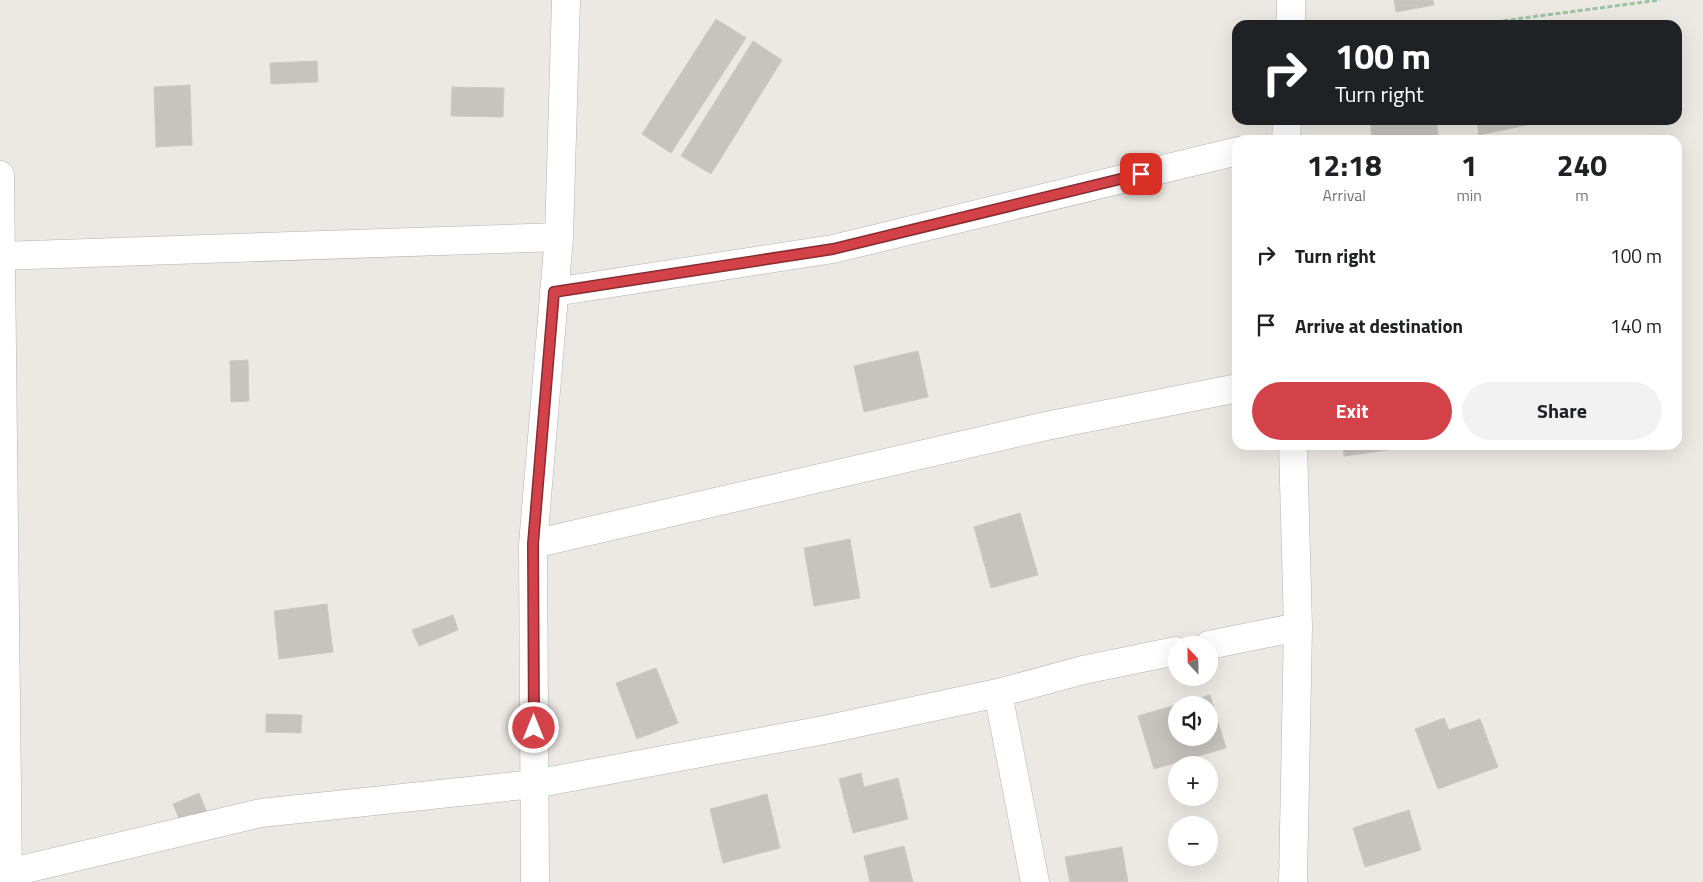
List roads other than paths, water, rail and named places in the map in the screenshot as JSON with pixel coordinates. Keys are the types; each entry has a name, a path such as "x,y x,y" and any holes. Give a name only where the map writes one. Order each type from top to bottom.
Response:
{"street":[{"path":"534,882 533,544 558,238 566,0"},
{"path":"1291,0 1291,20"},
{"path":"554,292 833,249 1232,152"},
{"path":"0,175 5,877 261,813 534,784 824,730 998,693 1083,670 1168,653"},
{"path":"0,256 558,238"},
{"path":"533,544 1046,426 1232,389"},
{"path":"1293,450 1298,627 1293,882"},
{"path":"1218,643 1298,627"},
{"path":"998,693 1035,882"}]}
